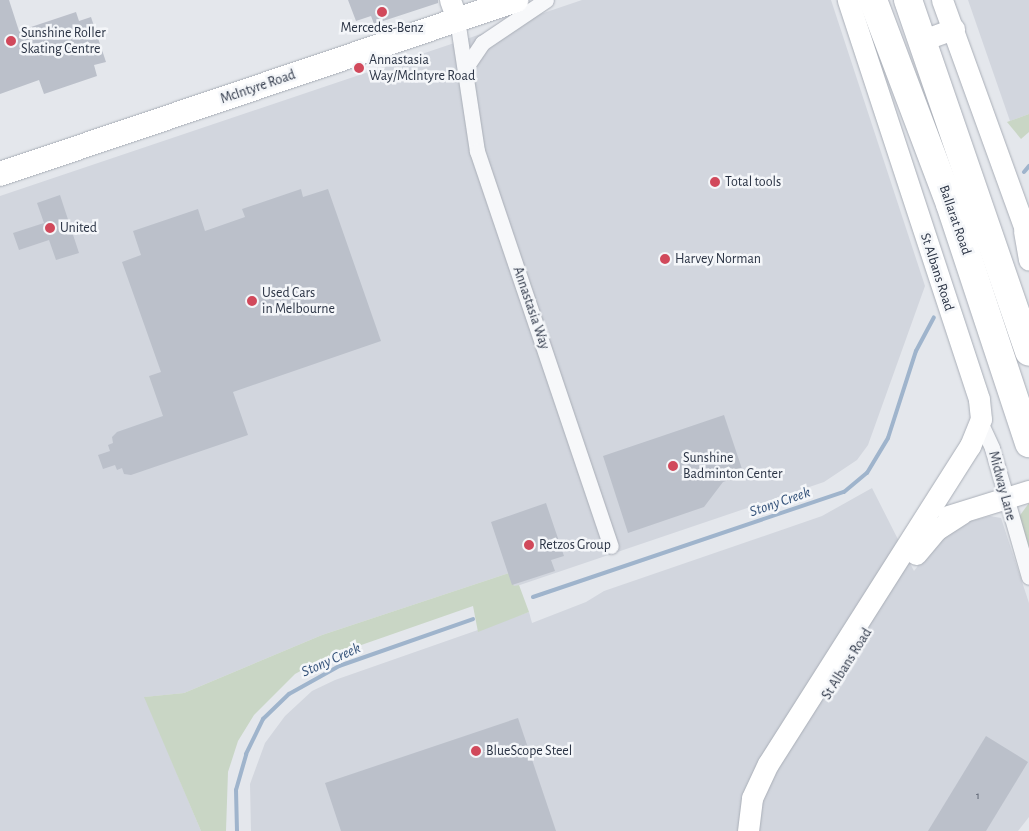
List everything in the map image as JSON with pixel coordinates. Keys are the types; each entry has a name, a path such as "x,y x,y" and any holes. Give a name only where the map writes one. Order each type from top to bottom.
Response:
{"highway":[{"name":"Ballarat Road","path":"873,0 950,204 1029,443"},
{"name":"Ballarat Road","path":"908,0 1029,352"}],"main road":[{"name":"McIntyre Road","path":"0,174 453,10 516,0"},
{"name":"St Albans Road","path":"750,831 752,798 774,768 865,622 980,424 979,400 848,0"},
{"path":"944,0 1026,235 1029,260"},
{"path":"923,40 954,29"},
{"name":"St Albans Road","path":"915,534 938,519 1029,491"},
{"name":"St Albans Road","path":"865,622 928,537 962,512"}],"street":[{"path":"466,67 482,43 546,0"},
{"name":"Annastasia Way","path":"453,10 466,67 477,151 611,546"},
{"name":"Midway Lane","path":"980,424 992,448 1004,499 1029,577"}],"shaded area":[{"path":"582,0 831,0 925,286 868,445 857,460 824,482 514,587 509,573 322,635 184,693 145,697 201,831 0,831 0,196"},
{"path":"968,0 1029,0 1029,114 1010,121"},
{"path":"872,488 914,571 937,540 959,524 990,516 1001,518 1029,603 1029,817 1018,831 251,831 250,784 265,743 285,716 312,691 335,680 529,612 532,623 586,602 604,591 822,516"}],"green space":[{"path":"1029,114 1029,132 1021,139 1007,122"},
{"path":"1029,503 1029,554 1018,518"},
{"path":"509,573 514,586 519,585 529,612 478,632 473,606 324,658 295,674 254,715 238,741 228,772 226,831 201,831 144,697 184,693 322,635"}],"building":[{"path":"0,0 9,0 19,31 76,12 79,21 91,17 106,62 94,65 97,76 44,94 39,80 0,94"},
{"name":"Mercedes-Benz","path":"348,0 438,0 438,3 374,24 371,16 356,21"},
{"name":"Used Cars in Melbourne","path":"301,189 303,197 328,189 381,341 233,392 248,435 131,475 124,474 122,468 117,470 115,465 103,469 98,455 110,451 108,445 113,443 112,437 117,432 163,416 149,376 161,372 122,262 141,255 133,231 198,209 205,231 245,217 242,209"},
{"name":"United","path":"60,195 79,253 56,260 49,240 19,250 13,233 44,223 37,203"},
{"name":"Sunshine Badminton Center","path":"724,415 744,475 723,482 704,507 628,533 603,456"},
{"name":"Retzos Group","path":"546,503 564,556 551,560 555,571 512,585 491,522"},
{"name":"BlueScope Steel","path":"518,718 556,831 341,831 325,783"},
{"path":"986,736 1028,762 986,831 928,831"}],"waterway":[{"name":"Stony Creek","path":"1024,172 1029,166"},
{"name":"Stony Creek","path":"533,597 844,492 867,473 888,438 916,351 934,317"},
{"name":"Stony Creek","path":"237,831 236,790 246,754 263,719 289,694 339,666 473,619"}],"place":[{"name":"Mercedes-Benz","path":"382,12"},
{"name":"Sunshine Roller Skating Centre","path":"11,41"},
{"name":"Annastasia Way/McIntyre Road","path":"359,68"},
{"name":"Total tools","path":"715,182"},
{"name":"United","path":"50,228"},
{"name":"Harvey Norman","path":"665,259"},
{"name":"Used Cars in Melbourne","path":"252,301"},
{"name":"Sunshine Badminton Center","path":"673,466"},
{"name":"Retzos Group","path":"529,545"},
{"name":"BlueScope Steel","path":"476,751"}]}
